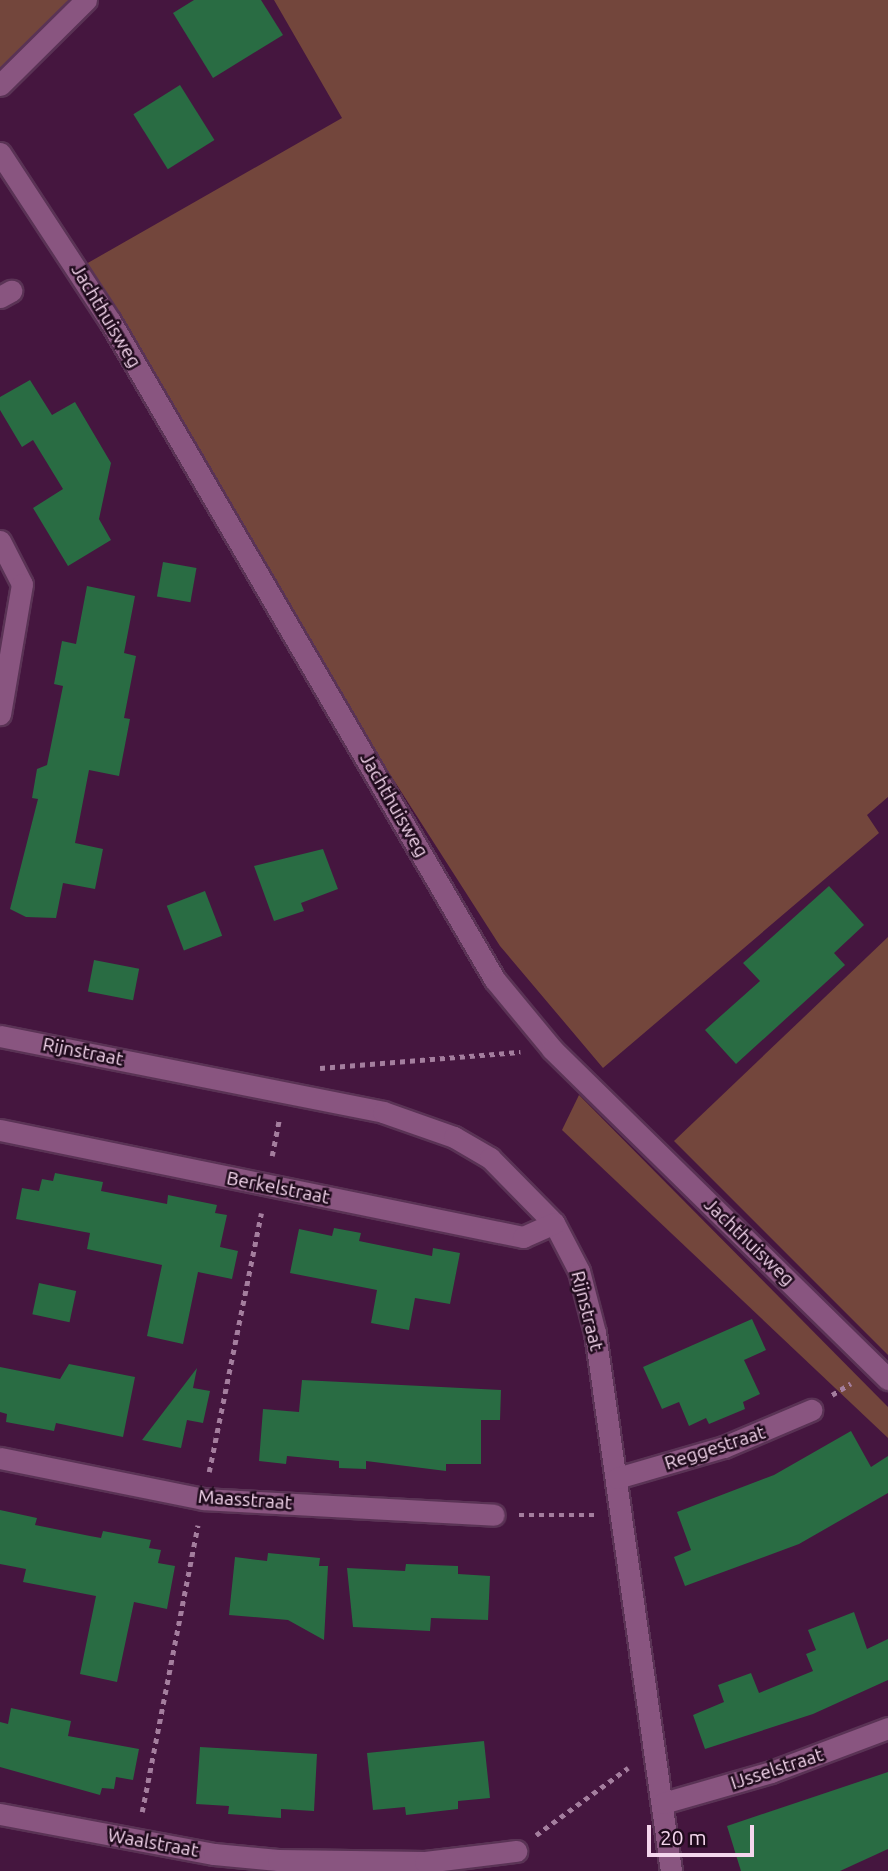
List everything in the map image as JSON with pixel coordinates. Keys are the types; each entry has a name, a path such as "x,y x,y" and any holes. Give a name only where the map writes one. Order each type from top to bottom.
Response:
{"street":[{"path":"0,85 86,0"},
{"name":"Jachthuisweg","path":"0,153 110,321 495,980 552,1049 882,1373"},
{"path":"0,541 22,584 0,714"},
{"name":"Rijnstraat","path":"0,1036 383,1112 454,1138 490,1158 554,1223 579,1271 595,1333 671,1871"},
{"name":"Berkelstraat","path":"0,1130 523,1237 554,1223"},
{"name":"Reggestraat","path":"617,1478 724,1447 811,1410"},
{"name":"Maasstraat","path":"0,1458 203,1499 494,1515"},
{"name":"IJsselstraat","path":"663,1803 771,1772 888,1728"},
{"name":"Waalstraat","path":"0,1814 214,1854 278,1860 425,1862 516,1851"}],"path":[{"path":"314,1068 552,1049"},
{"path":"811,1410 882,1373"},
{"path":"494,1515 622,1515"},
{"path":"516,1851 603,1783 627,1769 657,1762"}],"shaded area":[{"path":"0,0 70,0 0,68"},
{"path":"274,0 888,0 888,797 867,815 879,833 603,1068 500,946 386,768 86,264 342,118"},
{"path":"888,937 888,1355 674,1141"},
{"path":"579,1095 888,1407 888,1438 562,1130"}],"building":[{"path":"194,0 261,0 283,35 213,78 173,13"},
{"path":"180,85 214,140 168,169 133,114"},
{"path":"30,380 52,415 75,402 111,463 99,519 111,540 68,566 33,508 63,489 33,440 22,447 0,410 0,397"},
{"path":"163,562 196,568 190,602 157,596"},
{"path":"87,586 135,596 124,653 136,656 124,718 130,719 119,776 89,770 75,843 103,849 95,889 63,883 56,918 26,917 10,909 38,799 32,798 37,769 47,765 63,686 54,684 62,641 76,644"},
{"path":"323,849 338,889 301,903 304,911 274,921 254,866"},
{"path":"829,886 864,925 834,953 845,965 736,1064 705,1030 760,981 743,963"},
{"path":"205,891 222,936 184,951 167,906"},
{"path":"94,960 139,969 133,1000 88,991"},
{"path":"55,1173 103,1182 101,1191 167,1204 168,1195 217,1205 215,1213 227,1215 220,1247 238,1251 232,1279 198,1272 183,1344 147,1336 162,1265 87,1249 90,1233 16,1219 22,1188 39,1191 42,1179 53,1181"},
{"path":"334,1228 361,1233 359,1241 432,1256 433,1248 460,1253 450,1304 415,1298 409,1330 371,1323 377,1290 290,1273 299,1229 332,1236"},
{"path":"39,1283 76,1291 70,1322 32,1314"},
{"path":"752,1319 766,1350 744,1360 760,1394 743,1402 745,1409 709,1424 706,1418 689,1426 679,1402 662,1409 643,1367"},
{"path":"69,1364 135,1377 123,1437 56,1423 54,1431 6,1422 7,1414 0,1412 0,1367 60,1379"},
{"path":"197,1368 193,1388 210,1391 203,1423 187,1420 181,1448 142,1440"},
{"path":"302,1380 501,1390 500,1420 481,1420 481,1464 446,1464 446,1471 366,1461 366,1469 339,1468 339,1461 287,1456 286,1464 259,1461 263,1409 299,1412"},
{"path":"851,1431 871,1467 888,1456 888,1493 799,1544 685,1586 674,1557 691,1550 677,1512 774,1475"},
{"path":"0,1510 37,1518 35,1525 90,1536 101,1538 103,1531 151,1540 149,1548 161,1550 158,1563 175,1566 167,1609 134,1602 117,1682 80,1674 96,1596 23,1582 26,1569 0,1564"},
{"path":"268,1553 320,1558 319,1566 328,1566 324,1640 288,1620 229,1615 235,1557 267,1561"},
{"path":"406,1564 458,1566 458,1574 490,1576 488,1620 431,1618 430,1631 353,1627 347,1568 405,1571"},
{"path":"854,1612 867,1649 888,1639 888,1680 813,1714 705,1749 693,1715 724,1702 718,1685 751,1673 759,1693 813,1671 806,1654 816,1650 808,1630"},
{"path":"11,1708 71,1721 68,1736 139,1749 133,1780 116,1777 114,1789 102,1788 100,1795 0,1767 0,1722 8,1724"},
{"path":"484,1741 490,1798 458,1801 458,1809 406,1815 405,1807 373,1810 367,1753"},
{"path":"200,1747 317,1754 314,1811 281,1809 281,1818 228,1814 229,1806 196,1804"},
{"path":"888,1772 888,1849 840,1871 741,1871 727,1826"}]}
